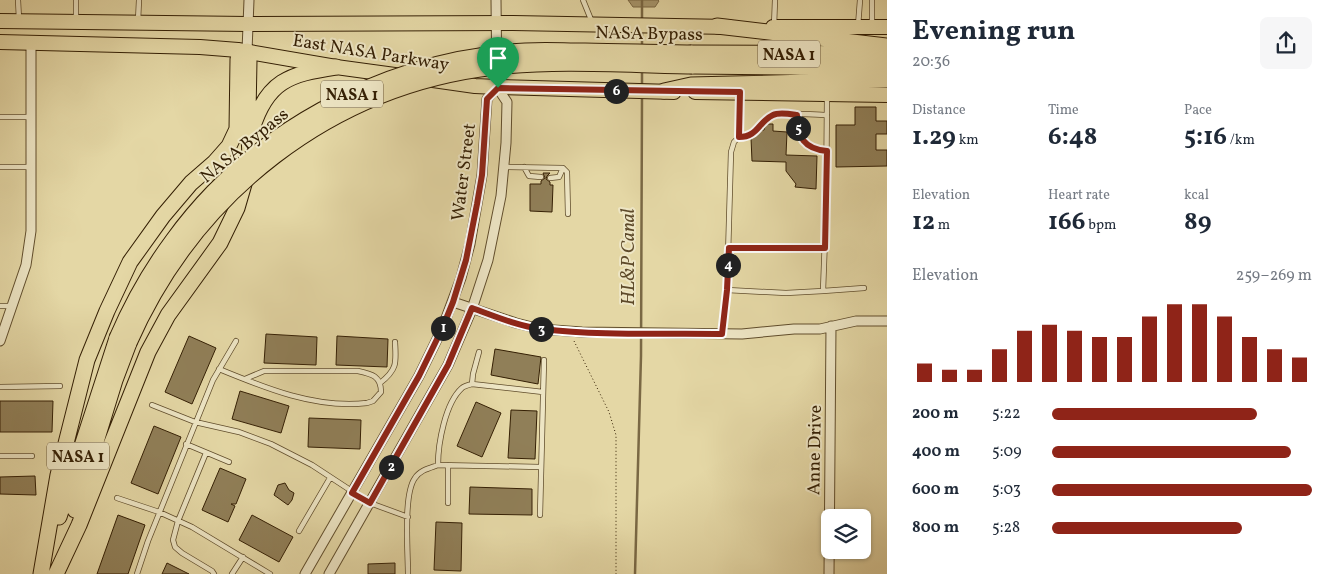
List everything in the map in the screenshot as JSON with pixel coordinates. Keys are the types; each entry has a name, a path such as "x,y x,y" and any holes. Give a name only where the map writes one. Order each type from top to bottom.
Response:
{"highway":[{"path":"717,26 887,46"},
{"name":"NASA Bypass","path":"56,574 115,380 129,311 155,266 182,227 209,196 266,146 298,124 348,96 380,82 458,60 500,53 539,50 691,60 887,68"},
{"path":"41,574 58,475 90,352 106,312 130,262 162,216 191,183 214,163 229,146 237,129 238,59 246,51 249,60 248,114 250,157 242,194 232,220 214,252 168,315 148,352 80,525 56,574"},
{"name":"NASA Bypass","path":"691,60 887,54"},
{"path":"249,140 259,110 272,90 285,80 302,73 336,67"},
{"path":"664,91 691,85 887,80"},
{"name":"NASA Bypass","path":"41,574 107,364 123,341"}],"main road":[{"name":"East NASA Parkway","path":"0,21 248,24 496,23 774,28 887,27"},
{"path":"48,21 49,43"},
{"name":"East NASA Parkway","path":"0,42 200,47 246,51 336,67 498,88 887,94"}],"street":[{"path":"246,51 249,0"},
{"path":"329,574 448,365 472,308 488,260 501,196 507,102 498,88 496,0"},
{"path":"0,341 26,265 31,231 31,43"},
{"name":"Water Street","path":"305,574 419,376 453,302 466,260 477,204 483,158 487,99 498,88"},
{"path":"453,302 540,329 570,331 742,334 794,329 820,329 856,321 887,322"},
{"name":"Anne Drive","path":"829,574 831,326"}],"lane":[{"path":"18,0 19,21"},
{"path":"76,0 76,22"},
{"path":"138,22 139,0"},
{"path":"583,0 593,24"},
{"path":"774,28 775,0"},
{"path":"858,26 860,0"},
{"path":"872,0 872,26"},
{"path":"722,334 727,290 731,152 734,142 739,137 740,92"},
{"path":"823,291 827,93"},
{"path":"739,137 746,137 754,133 774,114 827,115"},
{"path":"797,115 797,128 806,144 815,150 827,151"},
{"path":"0,117 31,117"},
{"path":"0,168 31,167"},
{"path":"504,167 563,168 567,172 568,214"},
{"path":"524,167 529,176 541,177"},
{"path":"550,178 559,177 563,168"},
{"path":"729,248 825,248"},
{"path":"727,290 786,293 864,288"},
{"path":"0,306 13,306"},
{"path":"137,574 159,512 195,422 219,368 236,341"},
{"path":"380,382 391,374 396,363 395,342"},
{"path":"472,384 472,374 479,352"},
{"path":"540,515 544,360"},
{"path":"219,368 245,379 303,399 326,404 367,403 381,392 380,382 370,374 358,371 264,371 245,379"},
{"path":"438,465 440,436 453,399 463,387 472,384 543,392"},
{"path":"0,387 60,386"},
{"path":"152,405 195,422 239,432 271,444 312,465 370,503 408,517"},
{"path":"186,444 229,462"},
{"path":"206,453 178,521 173,540 175,547 214,574"},
{"path":"0,456 32,456"},
{"path":"408,574 409,492 414,478 426,469 438,465 540,467"},
{"path":"448,465 448,503"},
{"path":"299,531 330,478"},
{"path":"117,498 159,512 178,521 270,574"},
{"path":"232,574 243,557"}],"path":[{"path":"570,331 609,412 616,435 616,574"}],"shaded area":[{"path":"628,0 659,1 655,7 633,7"}],"building":[{"path":"855,107 876,107 876,121 887,121 887,134 876,134 876,150 887,150 887,166 836,167 836,125 855,125"},
{"path":"766,124 773,124 773,131 787,132 786,155 817,156 816,189 795,187 796,184 786,171 786,162 752,161 751,138 761,130 764,130"},
{"path":"543,173 550,173 546,179 550,182 550,185 553,185 552,212 530,211 530,184 541,184 541,181 545,178"},
{"path":"266,334 317,337 316,365 264,363"},
{"path":"189,336 216,348 192,404 165,392"},
{"path":"337,336 388,339 387,367 336,365"},
{"path":"495,349 541,357 538,384 491,375"},
{"path":"240,391 289,406 281,433 232,419"},
{"path":"0,401 53,401 52,432 0,432"},
{"path":"476,402 501,413 482,457 457,446"},
{"path":"511,410 537,411 535,459 508,458"},
{"path":"309,418 361,420 360,449 308,447"},
{"path":"154,426 181,437 158,494 131,483"},
{"path":"220,468 246,479 236,504 231,504 235,506 228,522 202,510"},
{"path":"35,476 36,495 0,494 0,477"},
{"path":"285,483 289,490 294,493 288,505 274,495 278,485"},
{"path":"470,487 532,489 532,515 469,514"},
{"path":"118,515 145,525 128,574 97,574"},
{"path":"252,515 293,537 279,562 239,540"},
{"path":"436,522 462,523 461,571 434,570"},
{"path":"167,563 189,574 162,574"},
{"path":"395,563 395,574 368,574 368,564"}],"waterway":[{"name":"HL&P Canal","path":"642,0 642,21"},
{"name":"HL&P Canal","path":"642,29 642,46"},
{"name":"HL&P Canal","path":"642,69 642,86"},
{"name":"HL&P Canal","path":"635,574 641,356 642,96"}],"route":[{"path":"498,88 740,92 739,137 746,137 754,133 774,114 797,115 797,128 806,144 815,150 827,151 825,248 729,248 722,334 618,333 540,329 472,308 448,365 370,503 352,493 429,356 453,302 470,244 482,175 487,99 498,88"}]}
